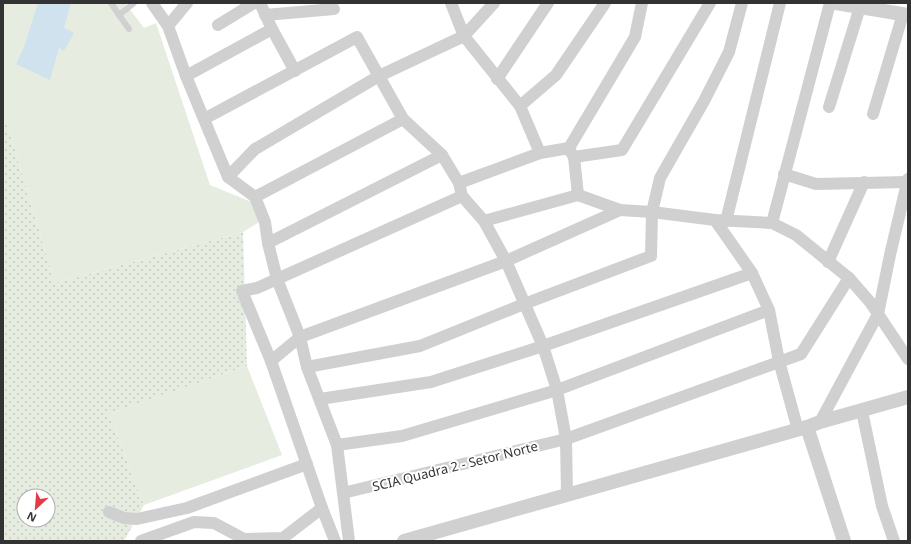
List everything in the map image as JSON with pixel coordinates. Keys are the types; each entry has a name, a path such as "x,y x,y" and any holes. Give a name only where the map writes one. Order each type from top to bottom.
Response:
{"street":[{"path":"152,3 168,26 186,76 228,177 255,197 265,222 268,243 277,279 300,337 307,367 337,445 348,541"},
{"path":"168,26 187,3"},
{"path":"218,25 254,3"},
{"path":"260,3 265,16 295,71"},
{"path":"451,3 464,36 520,106 540,152"},
{"path":"228,177 255,150 379,76 464,36 494,3"},
{"path":"497,79 548,3"},
{"path":"520,106 556,74 605,3"},
{"path":"578,195 571,152 635,37 642,3"},
{"path":"459,183 540,152 622,150 710,3"},
{"path":"307,367 420,346 524,304 651,256 652,212 660,178 704,101 729,52 742,3"},
{"path":"780,3 720,221 752,273 769,310 779,361 808,427 844,541"},
{"path":"772,222 830,3"},
{"path":"836,3 905,14 873,114"},
{"path":"829,107 860,7"},
{"path":"265,16 334,9"},
{"path":"186,76 272,29"},
{"path":"204,119 357,37 403,119 442,155 459,183 462,196 484,221 506,260 543,346 557,390 566,439 567,495"},
{"path":"255,197 403,119"},
{"path":"268,243 442,155"},
{"path":"784,174 816,184 908,180 878,314 808,427"},
{"path":"828,262 864,182"},
{"path":"484,221 578,195 620,210 652,212 720,221 772,222 796,234 848,278 905,343 908,359"},
{"path":"335,541 271,361 242,291 257,288 462,196"},
{"path":"271,361 300,337 506,260 620,210"},
{"path":"320,399 431,382 543,346 752,273"},
{"name":"SCIA Quadra 2 - Setor Norte","path":"343,493 566,439 801,354 848,278"},
{"path":"337,445 402,436 557,390 769,310"},
{"path":"404,541 862,411 907,400"},
{"path":"862,411 882,506 894,541"},
{"path":"109,512 124,518 137,519 187,508 307,464"},
{"path":"187,508 194,522"},
{"path":"141,541 194,522 214,523 244,539 283,538 322,508"}],"lane":[{"path":"111,3 129,29"},
{"path":"119,15 134,3"}],"shaded area":[{"path":"3,3 125,3 144,28 156,23 210,185 254,203 261,221 243,232 55,283 3,110"},
{"path":"3,110 55,283 243,232 247,366 109,414 144,505 124,541 3,541"},
{"path":"247,366 282,455 144,505 109,414"}],"water":[{"path":"38,3 71,3 64,28 74,33 64,51 59,48 50,80 16,64 24,47"}]}
